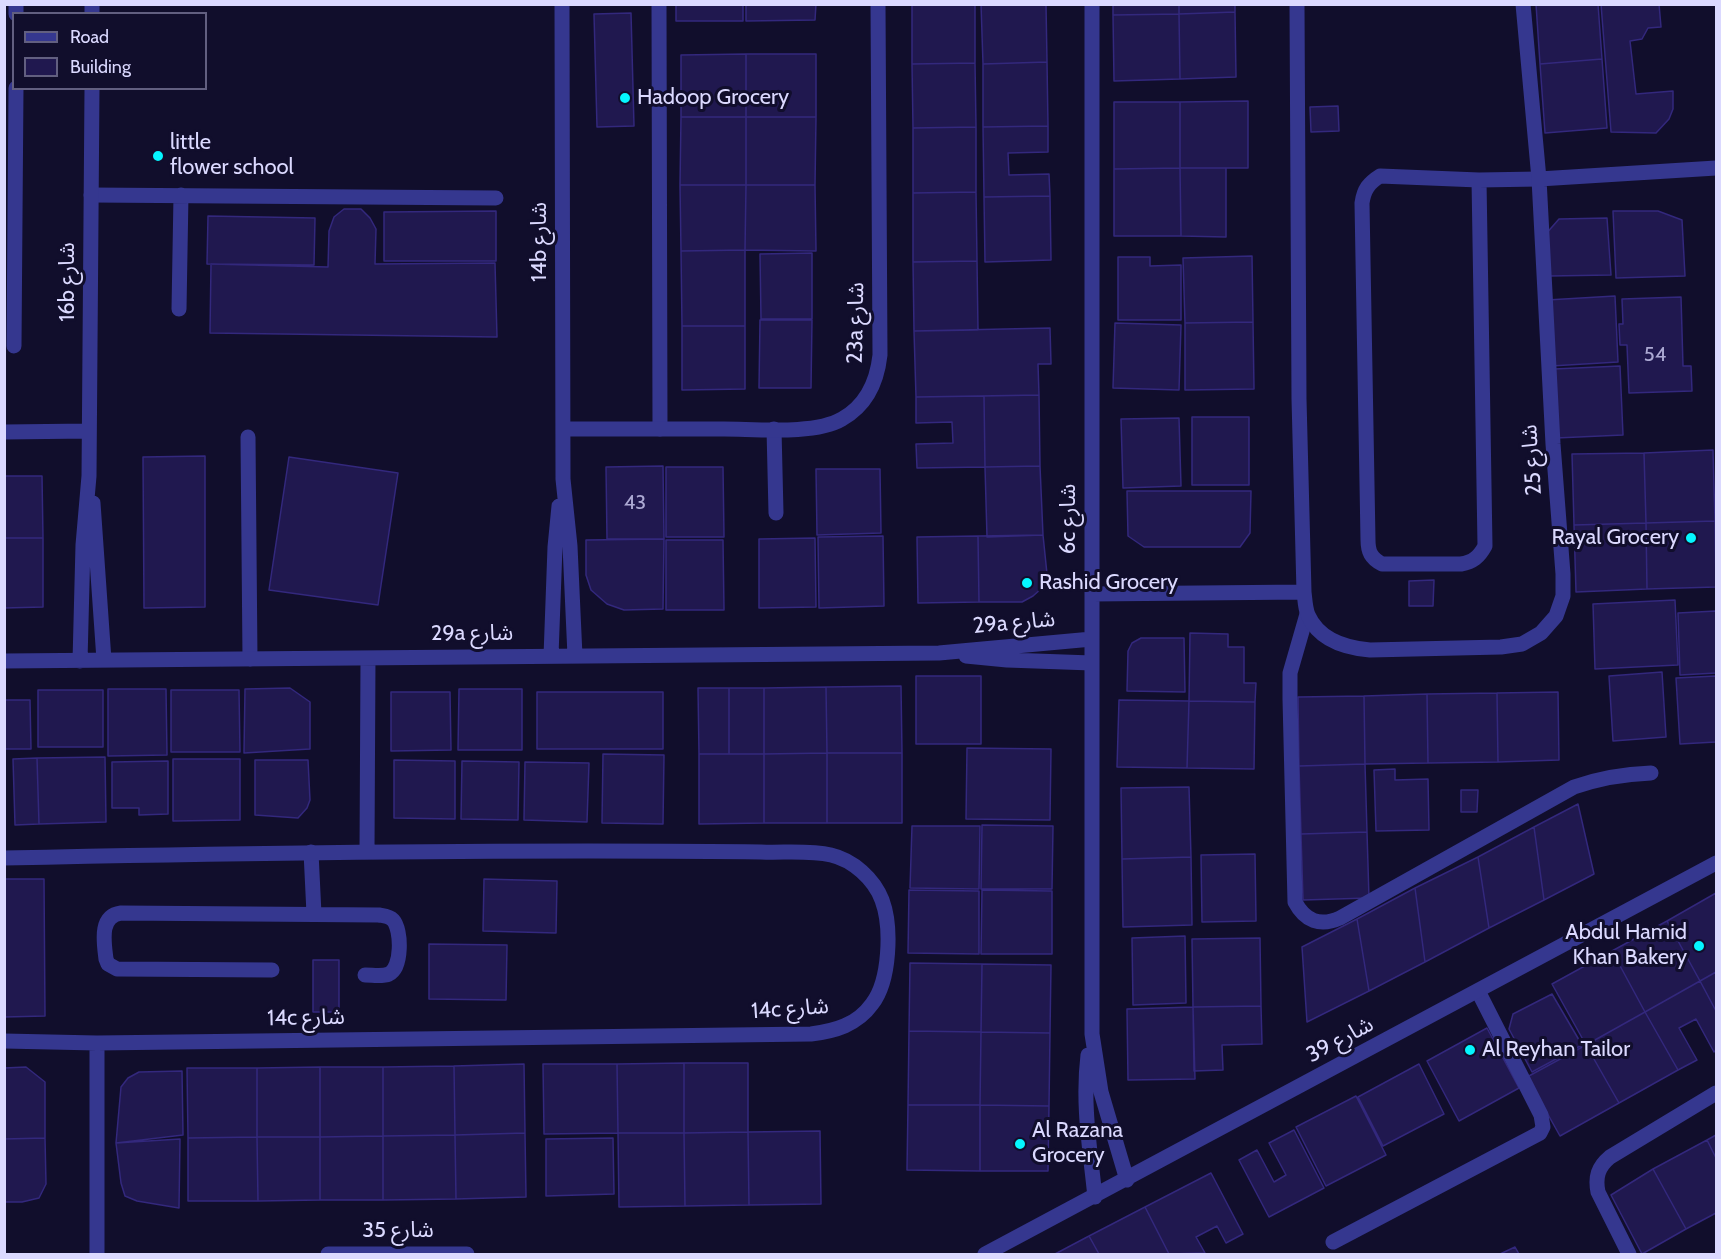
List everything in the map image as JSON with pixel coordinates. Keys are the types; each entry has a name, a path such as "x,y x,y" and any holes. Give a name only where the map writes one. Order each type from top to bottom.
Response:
{"street":[{"name":"14b شارع","path":"562,4 563,479 570,546 575,656"},
{"path":"659,4 660,429"},
{"name":"23a شارع","path":"563,429 774,429 823,426 841,420 857,408 870,393 878,375 880,355 878,4"},
{"name":"6c شارع","path":"1092,4 1092,1034 1086,1080 1086,1115 1095,1197"},
{"path":"1297,4 1299,399 1304,592 1307,614 1290,673 1295,903 1300,912 1309,919 1319,923 1330,923 1574,787 1623,774 1651,773"},
{"name":"شارع 25","path":"1307,614 1317,629 1332,641 1351,648 1370,650 1501,647 1522,644 1541,633 1556,616 1563,596 1563,574 1539,179 1523,4"},
{"path":"14,346 16,90"},
{"name":"16b شارع","path":"80,661 83,544 89,476 92,90"},
{"path":"1479,180 1485,546 1480,555 1471,562 1461,564 1382,564 1373,559 1368,550 1362,202 1364,191 1371,182 1380,176 1479,180 1539,179 1716,168"},
{"path":"91,195 496,198"},
{"path":"179,309 181,195"},
{"path":"774,429 776,513"},
{"path":"4,432 89,431"},
{"path":"248,437 250,659"},
{"name":"16b شارع","path":"89,476 97,543 104,660"},
{"name":"14b شارع","path":"551,656 555,548 563,479"},
{"path":"1092,594 1304,592"},
{"name":"29a شارع","path":"4,661 939,653 1092,639"},
{"name":"29a شارع","path":"939,653 1007,660 1092,663"},
{"path":"367,851 368,658"},
{"name":"14c شارع","path":"4,858 367,851 693,851 831,855 853,865 870,880 882,900 886,923 887,961 883,984 872,1005 855,1021 834,1031 811,1034 97,1043 4,1041"},
{"path":"311,852 314,914"},
{"name":"شارع 39","path":"985,1254 1716,863"},
{"path":"273,970 117,969 108,964 106,959 105,925 111,916 121,913 385,916 394,921 398,931 398,965 392,973 387,975 365,975"},
{"path":"1334,1242 1540,1133 1543,1127 1541,1115 1478,992"},
{"name":"6c شارع","path":"1092,1034 1101,1092 1127,1180"},
{"path":"97,1043 97,1254"},
{"path":"1629,1254 1598,1192 1597,1172 1610,1157 1716,1093"},
{"name":"شارع 35","path":"328,1254 467,1254"}],"building":[{"path":"676,4 743,4 743,21 676,21"},
{"path":"746,4 816,4 815,20 746,21"},
{"path":"912,4 975,4 975,63 912,64"},
{"path":"981,4 1046,4 1047,62 983,64"},
{"path":"1113,4 1179,4 1179,14 1113,15"},
{"path":"1179,4 1235,4 1235,12 1179,14"},
{"path":"1536,4 1598,4 1602,59 1540,64"},
{"path":"1601,4 1659,4 1661,27 1648,28 1642,39 1630,41 1636,94 1673,91 1673,109 1669,119 1656,133 1611,132"},
{"path":"1235,12 1236,77 1180,79 1179,14"},
{"path":"631,13 634,126 597,127 594,14"},
{"path":"1179,14 1180,79 1114,81 1113,15"},
{"path":"746,54 816,54 816,117 746,117"},
{"path":"746,54 746,117 681,117 681,55"},
{"path":"1602,59 1607,128 1545,133 1540,64"},
{"path":"1047,62 1048,126 983,127 983,64"},
{"path":"975,63 976,127 913,128 912,64"},
{"path":"1248,101 1248,168 1180,168 1180,102"},
{"path":"1114,102 1180,102 1180,168 1114,169"},
{"path":"1338,106 1339,131 1311,132 1310,107"},
{"path":"681,117 746,117 746,185 680,185"},
{"path":"746,117 816,117 815,185 746,185"},
{"path":"1048,126 1048,152 1008,153 1009,175 1049,174 1050,196 984,197 983,127"},
{"path":"976,127 976,192 913,193 913,128"},
{"path":"1180,168 1181,236 1114,236 1114,169"},
{"path":"1180,168 1226,168 1226,237 1181,236"},
{"path":"680,185 746,185 745,250 681,251"},
{"path":"746,185 815,185 816,251 745,250"},
{"path":"976,192 977,261 913,262 913,193"},
{"path":"1050,196 1051,260 985,262 984,197"},
{"path":"344,209 361,209 370,218 376,229 375,264 495,263 497,337 210,333 211,264 328,267 329,231 334,217"},
{"path":"496,211 496,261 384,261 384,212"},
{"path":"1613,211 1658,211 1682,220 1685,276 1616,278"},
{"path":"208,216 315,218 314,265 207,264"},
{"path":"1607,218 1611,275 1549,276 1545,235 1559,219"},
{"path":"745,250 745,326 682,326 681,251"},
{"path":"812,253 812,319 761,319 760,254"},
{"path":"1252,256 1253,322 1185,323 1183,258"},
{"path":"1118,257 1150,257 1150,266 1181,265 1181,320 1118,320"},
{"path":"977,261 978,330 914,331 913,262"},
{"path":"1615,296 1618,362 1551,366 1547,300"},
{"path":"1681,297 1683,366 1691,366 1692,391 1629,393 1627,345 1620,345 1619,324 1623,324 1622,299"},
{"path":"760,320 812,320 811,388 759,388"},
{"path":"1253,322 1254,389 1185,390 1185,323"},
{"path":"1115,323 1181,325 1179,390 1113,388"},
{"path":"682,326 745,326 745,389 682,390"},
{"path":"1050,328 1051,364 1038,364 1039,395 916,397 914,331"},
{"path":"1620,366 1623,435 1556,438 1554,369"},
{"path":"1039,395 1040,466 985,467 984,396"},
{"path":"984,396 985,467 917,468 916,444 953,443 952,422 916,423 916,397"},
{"path":"1192,417 1249,417 1249,485 1192,485"},
{"path":"1179,418 1181,486 1123,488 1121,419"},
{"path":"1713,450 1715,521 1646,523 1644,453"},
{"path":"1644,453 1646,523 1574,525 1572,454"},
{"path":"205,456 205,607 144,608 143,457"},
{"path":"289,457 398,473 378,605 269,590"},
{"path":"663,466 664,539 607,539 606,467"},
{"path":"1040,466 1043,535 987,537 985,467"},
{"path":"666,467 723,467 724,537 666,537"},
{"path":"816,469 880,469 881,533 817,535"},
{"path":"4,476 42,476 43,538 4,538"},
{"path":"1127,491 1251,491 1250,533 1240,547 1144,547 1128,536"},
{"path":"1715,521 1716,587 1647,589 1646,523"},
{"path":"1646,523 1647,589 1576,592 1574,525"},
{"path":"1043,535 1047,574 1042,588 1022,602 979,602 978,536"},
{"path":"883,536 884,606 819,608 818,537"},
{"path":"978,536 979,602 918,603 917,537"},
{"path":"4,538 43,538 43,607 4,608"},
{"path":"815,538 816,607 759,608 759,539"},
{"path":"664,539 663,609 624,610 607,604 591,590 586,575 586,540"},
{"path":"666,540 723,540 724,610 666,610"},
{"path":"1434,580 1433,606 1409,606 1409,581"},
{"path":"1675,600 1678,665 1595,669 1593,604"},
{"path":"1716,611 1716,673 1680,675 1678,613"},
{"path":"1190,633 1228,634 1228,647 1244,647 1244,683 1256,683 1255,702 1189,701"},
{"path":"1141,638 1184,638 1185,692 1127,691 1128,651 1132,643"},
{"path":"1662,672 1666,737 1613,741 1609,676"},
{"path":"916,676 981,676 981,744 916,744"},
{"path":"1716,676 1716,742 1680,744 1676,678"},
{"path":"901,686 902,753 827,753 826,687"},
{"path":"826,687 827,753 764,754 764,688"},
{"path":"290,688 310,702 310,749 244,753 245,689"},
{"path":"698,688 729,688 729,754 699,754"},
{"path":"729,688 764,688 764,754 729,754"},
{"path":"108,689 166,689 167,755 108,756"},
{"path":"459,689 522,689 522,750 458,750"},
{"path":"38,690 103,690 103,747 38,747"},
{"path":"171,690 239,690 240,752 171,752"},
{"path":"391,692 450,692 451,750 391,751"},
{"path":"537,692 663,692 663,749 537,749"},
{"path":"1558,692 1559,760 1498,762 1497,693"},
{"path":"1497,693 1498,762 1428,763 1427,694"},
{"path":"1427,694 1428,763 1365,764 1364,696"},
{"path":"1364,696 1365,764 1299,766 1298,697"},
{"path":"4,700 30,700 31,749 4,749"},
{"path":"1119,700 1189,701 1187,768 1117,767"},
{"path":"1189,701 1255,702 1254,769 1187,768"},
{"path":"967,748 1051,749 1050,820 966,819"},
{"path":"827,753 902,753 902,823 827,823"},
{"path":"827,753 827,823 764,823 764,754"},
{"path":"603,754 664,755 663,824 602,823"},
{"path":"699,754 764,754 764,823 699,824"},
{"path":"105,757 106,822 39,824 37,758"},
{"path":"37,758 39,824 15,825 13,759"},
{"path":"173,759 240,759 240,820 173,821"},
{"path":"255,760 308,760 310,800 307,808 298,818 255,815"},
{"path":"394,760 455,761 455,819 394,818"},
{"path":"168,761 168,814 139,815 139,808 112,808 112,762"},
{"path":"462,761 519,762 518,820 461,819"},
{"path":"525,762 589,763 587,822 524,820"},
{"path":"1365,764 1367,832 1301,834 1299,766"},
{"path":"1395,769 1395,780 1428,779 1429,830 1376,831 1374,770"},
{"path":"1189,787 1191,857 1122,859 1121,788"},
{"path":"1461,790 1478,790 1477,812 1461,812"},
{"path":"1578,804 1594,874 1544,900 1534,827"},
{"path":"982,825 1053,826 1052,889 981,889"},
{"path":"912,826 980,826 979,889 910,888"},
{"path":"1534,827 1544,900 1489,928 1478,857"},
{"path":"1367,832 1369,898 1303,900 1301,834"},
{"path":"1255,854 1256,921 1202,922 1201,855"},
{"path":"1191,857 1192,925 1123,927 1122,859"},
{"path":"1478,857 1489,928 1425,962 1415,888"},
{"path":"4,879 44,879 45,1016 4,1017"},
{"path":"484,879 557,881 556,933 483,931"},
{"path":"1415,888 1425,962 1369,991 1357,919"},
{"path":"909,890 979,891 979,954 908,953"},
{"path":"982,890 1052,891 1052,954 981,954"},
{"name":"Abdul Hamid Khan Bakery","path":"1716,893 1716,972 1700,981 1667,921"},
{"path":"1357,919 1369,991 1307,1022 1302,947"},
{"path":"1667,921 1700,981 1645,1012 1612,951"},
{"path":"1185,936 1186,1003 1133,1005 1132,938"},
{"path":"1260,938 1261,1006 1193,1007 1192,939"},
{"path":"429,944 507,945 506,1000 429,999"},
{"path":"1612,951 1645,1012 1586,1045 1552,984"},
{"path":"313,960 339,960 339,1012 313,1012"},
{"path":"910,963 982,964 981,1032 909,1031"},
{"path":"982,964 1051,965 1050,1033 981,1032"},
{"path":"1716,972 1716,1011 1700,981"},
{"path":"1700,981 1716,1011 1716,1050 1714,1052 1696,1019 1679,1028 1697,1060 1678,1070 1645,1012"},
{"path":"1552,994 1582,1045 1532,1072 1509,1029 1513,1014"},
{"path":"1261,1006 1262,1044 1222,1045 1223,1070 1194,1071 1193,1007"},
{"path":"1193,1007 1195,1079 1128,1080 1127,1009"},
{"path":"1645,1012 1678,1070 1619,1103 1586,1045"},
{"path":"1487,1028 1519,1088 1459,1121 1427,1061"},
{"path":"909,1031 981,1032 980,1105 908,1105"},
{"path":"981,1032 1050,1033 1049,1106 980,1105"},
{"path":"1586,1045 1619,1103 1560,1136 1527,1077"},
{"path":"684,1063 684,1133 618,1133 617,1064"},
{"path":"684,1063 748,1063 748,1132 684,1133"},
{"path":"524,1064 525,1133 455,1135 454,1066"},
{"path":"543,1064 617,1064 618,1133 544,1134"},
{"path":"1419,1064 1444,1114 1383,1146 1358,1097"},
{"path":"454,1066 455,1135 383,1136 383,1067"},
{"path":"26,1067 45,1082 45,1138 4,1139 4,1068"},
{"path":"320,1067 320,1137 257,1137 257,1068"},
{"path":"320,1067 383,1067 383,1136 320,1137"},
{"path":"187,1068 257,1068 257,1137 188,1138"},
{"path":"182,1071 183,1135 116,1143 121,1087 128,1078 139,1072"},
{"path":"1356,1096 1386,1155 1326,1186 1296,1127"},
{"path":"908,1105 980,1105 980,1171 907,1170"},
{"path":"980,1105 1049,1106 1048,1171 980,1171"},
{"path":"1294,1130 1324,1188 1269,1217 1239,1160 1257,1150 1274,1182 1286,1175 1269,1143"},
{"path":"820,1131 821,1204 749,1205 748,1132"},
{"path":"748,1132 749,1205 685,1206 684,1133"},
{"path":"525,1133 526,1197 456,1199 455,1135"},
{"path":"618,1133 684,1133 685,1206 619,1207"},
{"path":"455,1135 456,1199 383,1200 383,1136"},
{"path":"1716,1135 1716,1158 1707,1140"},
{"path":"383,1136 383,1200 320,1200 320,1137"},
{"path":"257,1137 258,1201 188,1201 188,1138"},
{"path":"257,1137 320,1137 320,1200 258,1201"},
{"path":"45,1138 46,1184 39,1198 22,1202 4,1202 4,1139"},
{"path":"613,1138 614,1194 546,1196 546,1139"},
{"path":"180,1139 179,1208 137,1201 125,1196 116,1143"},
{"path":"1707,1140 1716,1158 1716,1213 1686,1229 1653,1169"},
{"path":"1653,1169 1686,1229 1642,1254 1611,1195"},
{"path":"1211,1173 1243,1234 1226,1243 1217,1226 1196,1237 1205,1253 1169,1254 1145,1207"},
{"path":"1145,1207 1169,1254 1099,1254 1089,1236"},
{"path":"1089,1236 1099,1254 1055,1254"},
{"path":"1515,1247 1519,1254 1500,1254"}],"place":[{"name":"Hadoop Grocery","path":"625,98"},
{"name":"little flower school","path":"158,156"},
{"name":"Rayal Grocery","path":"1691,538"},
{"name":"Rashid Grocery","path":"1027,583"},
{"name":"Abdul Hamid Khan Bakery","path":"1699,946"},
{"name":"Al Reyhan Tailor","path":"1470,1050"},
{"name":"Al Razana Grocery","path":"1020,1144"}]}
